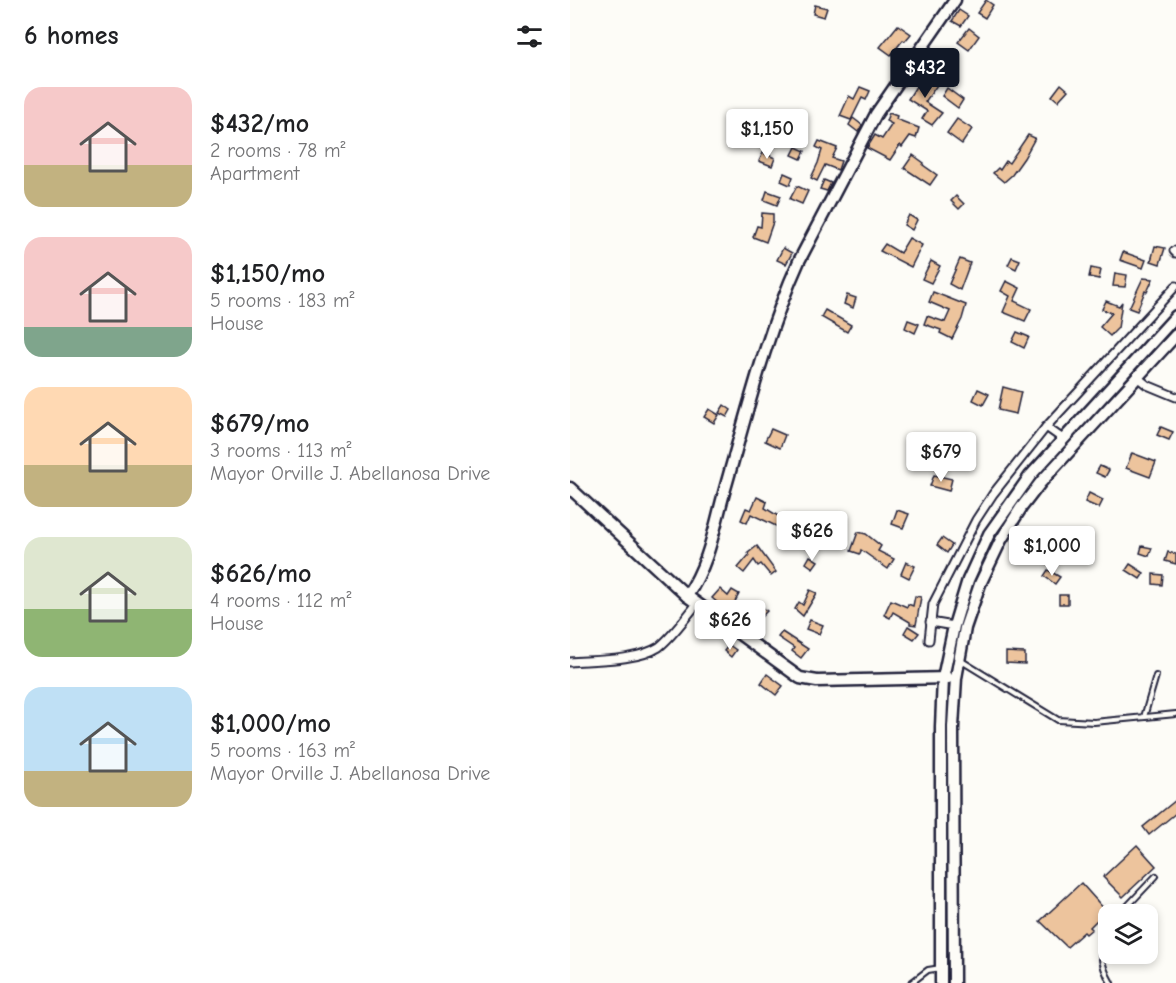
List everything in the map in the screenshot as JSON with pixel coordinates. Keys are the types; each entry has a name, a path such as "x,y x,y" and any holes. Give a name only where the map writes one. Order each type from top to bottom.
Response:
{"main road":[{"path":"687,597 707,559 715,522 753,391 774,323 795,268 876,114 955,0"},
{"path":"941,983 943,678 954,626 968,580 989,534 1029,476 1176,316"},
{"path":"954,983 953,727 956,678 965,628 980,584 1001,540 1041,482 1176,335"},
{"path":"570,488 687,597 805,680 956,678"},
{"path":"941,968 954,968"}],"street":[{"path":"929,640 933,604 976,520 993,494 1046,427 1176,286"},
{"path":"1137,377 1148,385 1176,397"},
{"path":"1046,427 1063,439"},
{"path":"570,662 650,652 664,642 697,604"},
{"path":"930,622 954,626"}],"lane":[{"path":"959,660 1004,685 1058,720 1094,722 1176,714"},
{"path":"1144,717 1155,676"},
{"path":"1129,904 1156,876"},
{"path":"1103,964 1111,983"},
{"path":"911,983 928,970 941,968"}],"building":[{"path":"986,0 993,5 985,18 977,13"},
{"path":"815,5 827,8 824,17 813,14"},
{"path":"959,10 968,16 961,26 952,21"},
{"path":"898,25 911,34 891,55 880,47"},
{"path":"969,28 979,36 969,50 958,42"},
{"path":"923,75 937,85 925,102 942,113 932,125 922,119 927,111 908,99"},
{"path":"1061,84 1068,90 1058,101 1052,96"},
{"path":"860,87 870,91 866,100 862,98 851,120 840,116 849,96 854,99"},
{"path":"947,88 963,100 958,108 942,96"},
{"path":"889,113 897,116 896,119 919,128 916,138 910,136 902,147 900,145 890,160 867,148 875,135 882,139 892,124 886,121"},
{"path":"853,118 862,125 858,132 849,125"},
{"path":"957,119 972,129 962,144 947,133"},
{"path":"1028,135 1035,138 1024,158 1004,182 993,173 998,168 1000,170 1006,161 1009,163"},
{"path":"819,141 837,148 832,158 841,161 838,170 825,165 817,181 811,178 822,150 816,147"},
{"path":"796,147 805,151 801,159 792,155"},
{"path":"763,153 775,158 772,166 759,161"},
{"path":"913,155 937,175 930,185 904,168"},
{"path":"784,173 793,177 790,185 781,181"},
{"path":"824,180 831,183 827,191 820,189"},
{"path":"797,186 808,191 802,204 790,199"},
{"path":"767,191 781,196 777,205 764,200"},
{"path":"956,196 964,204 959,209 951,201"},
{"path":"762,213 773,214 773,222 766,242 753,237 757,226 761,227"},
{"path":"909,215 917,220 912,230 904,225"},
{"path":"909,238 922,245 911,267 880,251 885,244 900,253"},
{"path":"1155,246 1165,248 1160,264 1151,261"},
{"path":"783,248 792,253 786,264 777,260"},
{"path":"1123,252 1146,260 1143,268 1120,260"},
{"path":"1012,257 1020,260 1016,269 1008,265"},
{"path":"960,259 970,263 960,290 949,284"},
{"path":"931,261 940,266 931,283 922,279"},
{"path":"1091,268 1101,270 1099,279 1089,277"},
{"path":"1115,273 1127,275 1125,287 1113,286"},
{"path":"1143,278 1153,279 1137,311 1129,308"},
{"path":"1006,281 1020,288 1014,301 1031,309 1025,321 1003,312 1010,296 1001,291"},
{"path":"933,292 966,305 952,339 940,333 941,330 924,324 927,316 945,322 950,311 929,302"},
{"path":"847,295 856,298 853,308 844,304"},
{"path":"1106,301 1119,306 1122,302 1118,328 1110,336 1100,327 1112,313 1102,309"},
{"path":"825,310 851,325 847,332 821,317"},
{"path":"908,320 919,324 915,333 905,328"},
{"path":"1017,332 1029,337 1024,348 1012,342"},
{"path":"1003,387 1021,392 1016,414 998,410"},
{"path":"978,389 989,394 983,405 973,400"},
{"path":"724,405 731,410 727,417 719,413"},
{"path":"709,409 719,415 714,423 704,417"},
{"path":"1161,427 1173,432 1169,440 1157,435"},
{"path":"771,429 785,435 780,448 765,441"},
{"path":"1132,453 1156,462 1150,477 1126,468"},
{"path":"1100,466 1109,470 1105,477 1096,473"},
{"path":"934,475 952,479 949,491 930,486"},
{"path":"1089,493 1103,500 1099,508 1085,502"},
{"path":"757,497 767,502 765,508 783,519 778,527 751,514 747,523 741,520 746,508 751,510"},
{"path":"897,510 909,514 903,528 892,524"},
{"path":"789,519 797,524 793,531 784,526"},
{"path":"858,532 866,534 881,546 878,551 894,559 888,569 861,550 860,554 851,551"},
{"path":"942,538 952,545 947,553 937,545"},
{"path":"757,546 776,572 771,576 761,564 758,566 754,560 744,573 738,568 749,555 748,553"},
{"path":"1142,546 1152,548 1149,556 1140,553"},
{"path":"1168,552 1176,554 1176,564 1165,561"},
{"path":"810,556 818,561 813,568 806,563"},
{"path":"906,562 915,566 909,578 901,574"},
{"path":"1130,564 1144,573 1140,579 1126,570"},
{"path":"1048,570 1060,577 1055,584 1044,576"},
{"path":"1153,574 1163,575 1162,585 1153,584"},
{"path":"720,589 728,596 732,590 739,594 731,609 712,598"},
{"path":"810,590 817,593 803,616 795,609 799,602 803,605"},
{"path":"1059,595 1068,595 1068,604 1059,604"},
{"path":"915,596 921,597 916,625 910,624 893,612 890,618 884,615 891,600 907,607 908,604 913,606"},
{"path":"755,601 767,611 758,620 747,610"},
{"path":"810,620 823,625 819,634 806,629"},
{"path":"908,626 919,633 914,639 904,633"},
{"path":"782,632 808,649 801,658 792,651 794,648 778,637"},
{"path":"729,645 736,650 731,657 724,651"},
{"path":"1006,652 1025,653 1025,664 1006,663"},
{"path":"767,674 783,686 776,695 761,683"},
{"path":"1176,800 1176,813 1149,835 1143,827"},
{"path":"1137,845 1156,866 1123,897 1103,877"},
{"path":"1081,883 1100,904 1098,919 1090,927 1092,929 1086,934 1084,932 1067,947 1040,921"}]}
